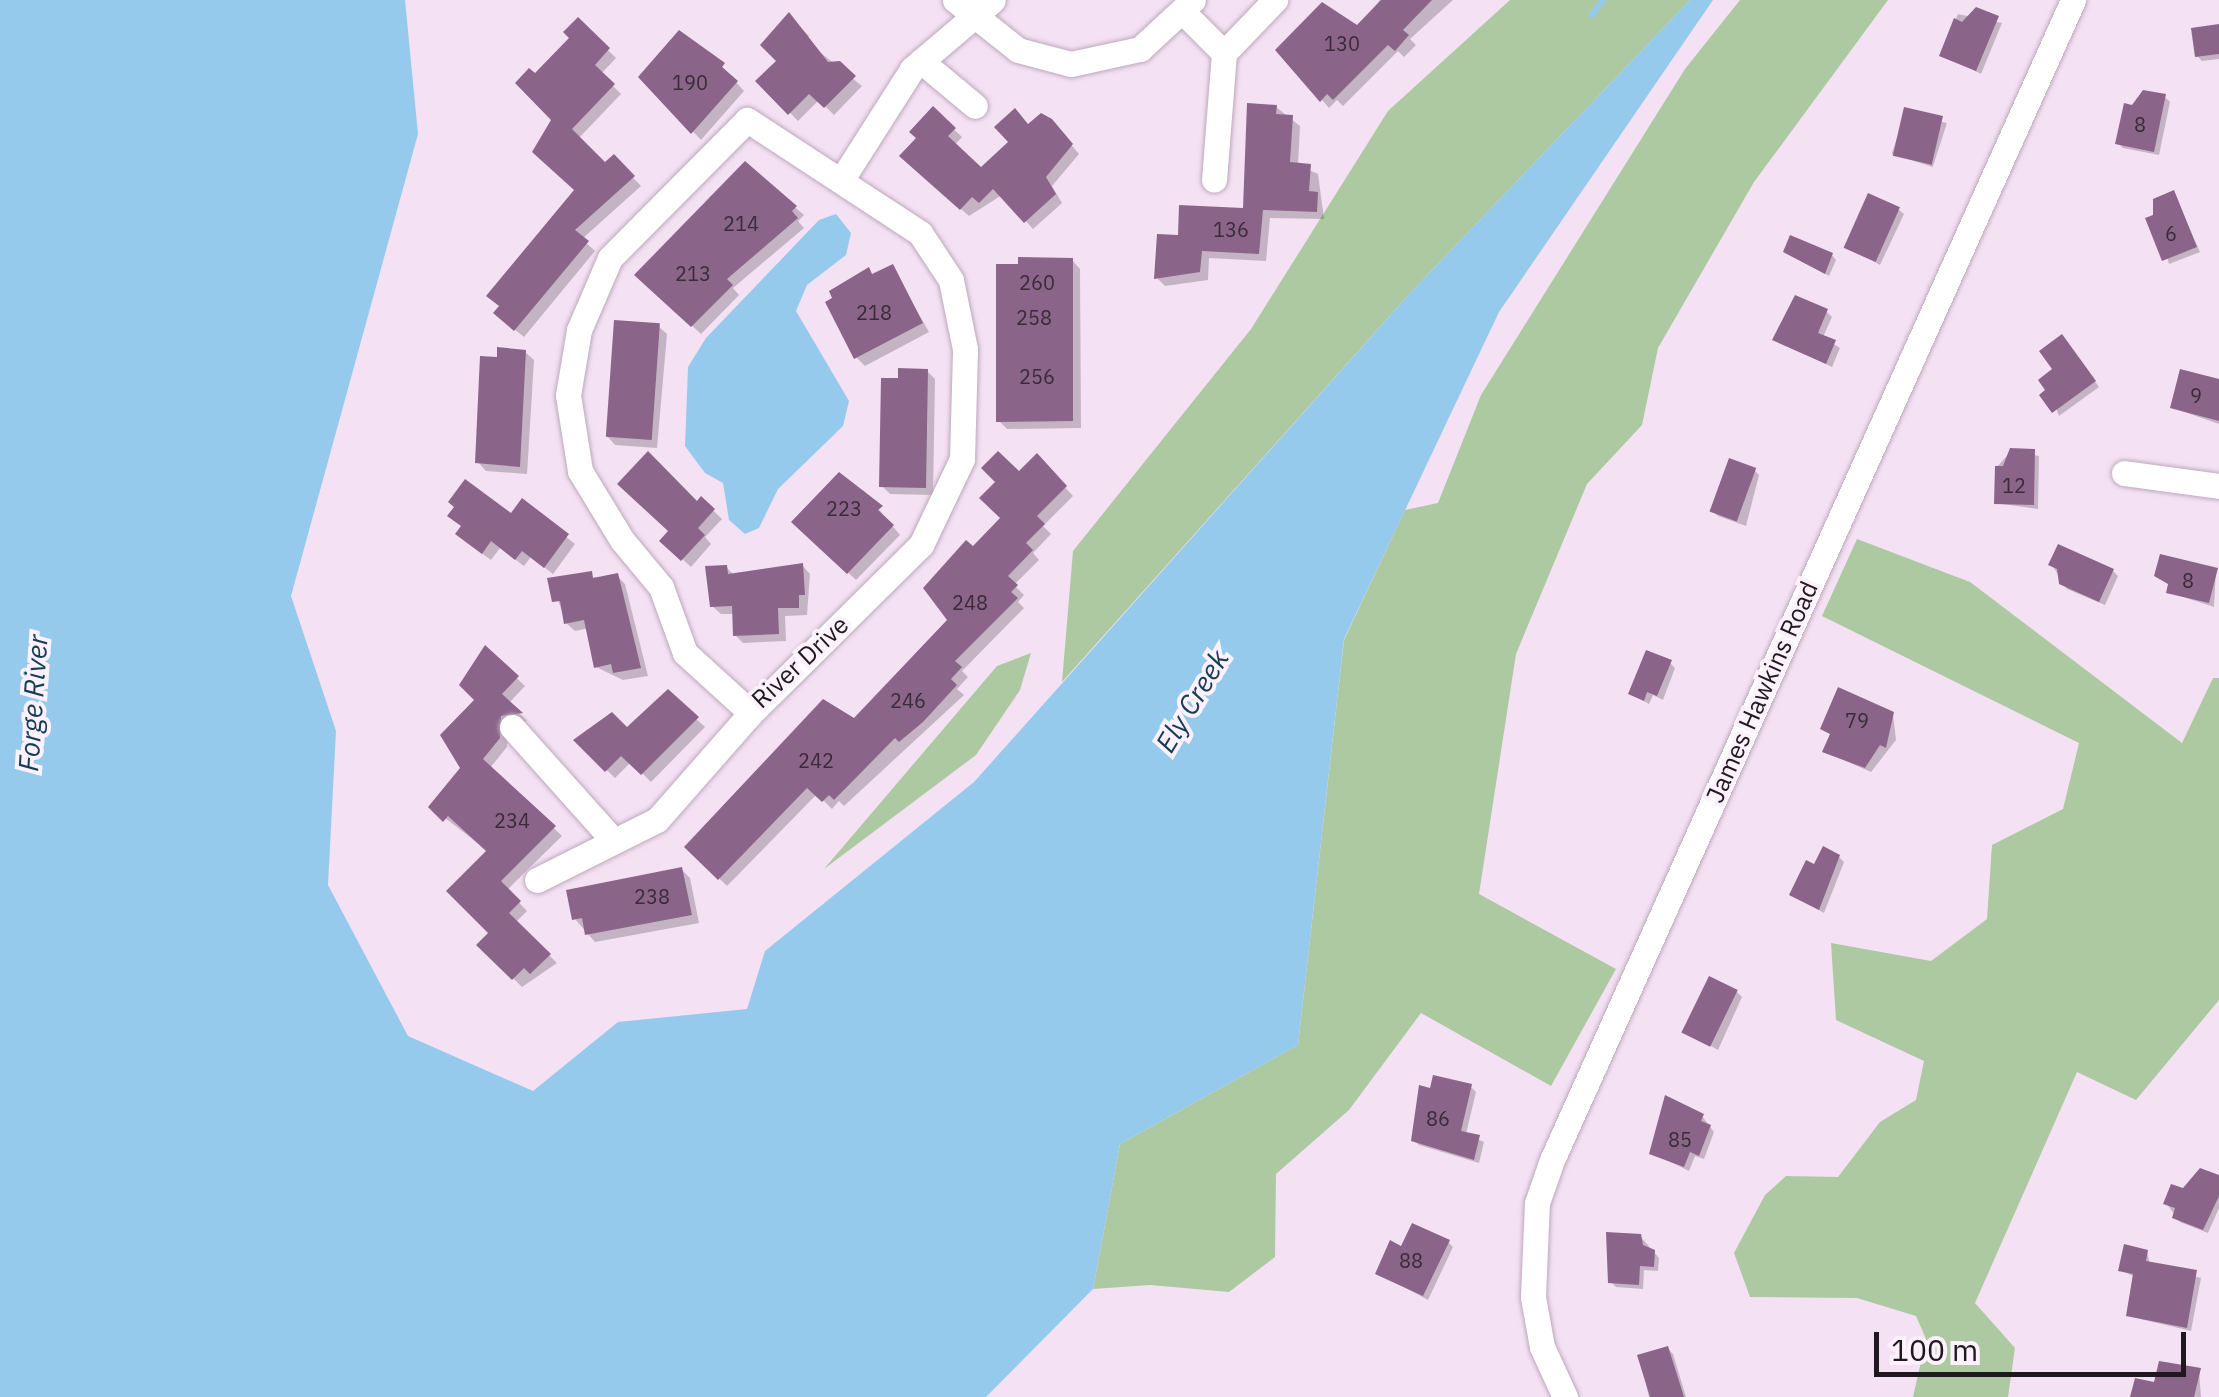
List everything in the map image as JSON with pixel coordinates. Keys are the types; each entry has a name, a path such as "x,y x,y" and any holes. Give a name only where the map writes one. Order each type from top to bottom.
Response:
{"street":[{"path":"1214,180 1224,53 1276,0"},
{"name":"James Hawkins Road","path":"1565,1397 1542,1347 1533,1297 1535,1222 1552,1160 2073,0"},
{"path":"842,179 921,61 973,6 1018,50 1070,64 1140,50 1188,6 1224,53"},
{"path":"921,61 975,106"},
{"name":"River Drive","path":"747,120 920,233 952,280 965,349 962,459 922,545 751,713 685,653 661,588 622,540 580,471 571,378 579,330 610,258 747,120"},
{"path":"2124,474 2219,486"},
{"path":"537,880 612,839 657,820 751,713"},
{"path":"512,726 612,839"}],"green space":[{"path":"1510,0 1690,0 1412,291 1062,682 1073,551 1251,329 1388,111"},
{"path":"1740,0 1888,0 1754,182 1658,348 1642,425 1587,484 1516,654 1479,894 1616,969 1551,1086 1421,1013 1349,1110 1276,1174 1275,1257 1229,1292 1150,1285 1093,1289 1120,1144 1298,1045 1344,640 1405,510 1438,503 1481,395 1685,69"},
{"path":"1857,539 1970,582 2182,743 2213,678 2219,678 2219,1000 2136,1100 2077,1072 1975,1303 2015,1348 2008,1397 1913,1397 1926,1339 1916,1316 1857,1298 1750,1297 1734,1253 1765,1195 1786,1176 1838,1177 1880,1122 1916,1100 1924,1061 1836,1020 1831,943 1931,961 1987,919 1992,845 2063,809 2079,743 1822,616"},
{"path":"1031,653 1020,690 976,755 824,869 997,666"}],"water":[{"path":"0,0 405,0 418,134 291,596 336,731 328,885 408,1036 533,1091 618,1022 747,1009 765,951 974,782 1412,291 1690,0 1713,0 1499,312 1344,639 1298,1045 1120,1144 1093,1289 986,1397 0,1397"},
{"path":"836,214 851,233 846,255 807,285 796,311 849,401 843,426 778,489 759,528 745,534 729,520 723,483 705,473 685,446 688,367 706,338 819,220"}],"building":[{"path":"1381,0 1432,0 1403,30 1409,35 1395,51 1388,45 1333,100 1327,94 1320,102 1275,50 1322,2 1357,25"},
{"path":"1976,7 1999,16 1976,71 1939,56 1954,18 1962,22"},
{"path":"789,12 828,62 840,61 856,76 824,108 809,94 788,115 755,81 776,61 760,45"},
{"path":"578,17 610,48 595,65 615,84 572,129 605,162 614,154 635,176 575,230 589,241 514,331 493,313 499,306 486,296 574,190 532,152 551,120 515,83 529,68 535,73 569,38 563,32"},
{"path":"2219,24 2219,54 2195,57 2191,28"},
{"path":"679,30 725,63 722,67 738,81 691,134 638,77"},
{"path":"2143,90 2166,94 2154,152 2115,144 2124,103 2132,105"},
{"path":"1247,103 1277,105 1276,114 1293,115 1290,162 1311,164 1309,191 1318,192 1317,212 1263,210 1259,254 1202,251 1200,272 1154,279 1157,234 1178,235 1179,205 1243,208"},
{"path":"933,106 956,128 948,136 981,167 1008,142 994,127 1015,108 1028,124 1041,113 1052,119 1073,144 1046,177 1056,194 1024,223 993,189 979,203 972,197 960,210 899,156 916,138 909,132"},
{"path":"1904,107 1943,116 1932,165 1893,156"},
{"path":"745,161 797,206 792,211 798,218 727,279 733,285 691,327 634,275"},
{"path":"2174,190 2197,247 2162,261 2145,218 2153,215 2153,199"},
{"path":"1868,193 1900,207 1876,262 1844,248"},
{"path":"1790,235 1833,253 1825,274 1783,252"},
{"path":"1018,257 1073,258 1073,421 996,422 996,264 1018,264"},
{"path":"893,264 923,323 854,359 825,302 832,298 829,291 869,267 872,274"},
{"path":"1795,295 1828,309 1818,333 1836,340 1826,364 1772,340"},
{"path":"614,320 660,323 652,440 606,437"},
{"path":"2062,334 2096,381 2052,413 2039,395 2045,390 2038,380 2052,369 2039,351"},
{"path":"497,347 526,350 520,467 475,463 480,356 497,357"},
{"path":"898,368 928,369 926,488 879,487 881,378 898,378"},
{"path":"2180,369 2219,379 2219,421 2170,408"},
{"path":"2010,448 2035,449 2034,505 1994,504 1995,466 2003,466"},
{"path":"648,451 697,501 701,496 715,509 698,528 705,535 681,561 659,541 668,531 617,484"},
{"path":"998,451 1019,471 1037,453 1067,486 1037,516 1045,524 1026,543 1033,550 1008,576 1018,585 1011,592 1018,598 955,661 962,667 951,679 957,685 923,722 899,742 895,738 834,800 829,795 822,802 807,788 718,880 684,847 823,699 854,718 947,620 923,588 966,540 973,546 1000,518 979,498 995,482 981,468"},
{"path":"1729,458 1756,468 1737,521 1710,512"},
{"path":"839,472 883,506 878,510 894,525 847,574 791,522"},
{"path":"465,479 511,513 522,498 569,534 544,568 522,551 515,560 491,541 482,554 455,534 461,526 447,516 454,507 448,502"},
{"path":"2058,544 2114,569 2099,602 2059,584 2057,569 2048,565"},
{"path":"2160,554 2218,568 2209,603 2166,593 2168,584 2154,576"},
{"path":"803,563 805,595 799,595 799,608 778,608 779,634 733,636 732,606 710,607 705,566 727,565 728,574"},
{"path":"592,571 593,578 618,573 641,668 613,673 611,664 594,668 584,620 564,624 560,601 552,602 547,578"},
{"path":"485,645 519,676 502,694 523,713 501,716 500,738 483,759 556,826 501,881 521,901 509,913 551,954 530,974 524,968 512,980 476,945 488,933 446,891 486,851 448,816 443,822 428,807 460,768 440,735 474,700 459,685"},
{"path":"1646,650 1672,660 1657,696 1647,692 1644,701 1628,694"},
{"path":"1838,687 1894,712 1886,748 1880,745 1865,768 1822,752 1830,734 1820,729"},
{"path":"668,689 699,717 641,775 621,756 605,772 573,740 612,712 627,727"},
{"path":"1823,846 1840,855 1819,910 1789,895 1806,860 1814,864"},
{"path":"682,867 692,915 585,935 582,918 572,920 566,890"},
{"path":"1709,976 1738,990 1710,1047 1681,1033"},
{"path":"1433,1075 1472,1084 1461,1131 1480,1135 1474,1160 1411,1141 1419,1085 1430,1088"},
{"path":"1665,1095 1704,1114 1701,1121 1711,1125 1699,1156 1690,1152 1684,1167 1649,1154"},
{"path":"2200,1168 2219,1175 2219,1196 2203,1230 2172,1218 2175,1208 2163,1204 2171,1184 2183,1188"},
{"path":"1412,1223 1450,1240 1423,1296 1375,1274 1390,1240 1401,1246"},
{"path":"1606,1232 1641,1234 1643,1245 1655,1250 1654,1267 1640,1266 1639,1285 1608,1283"},
{"path":"2124,1244 2148,1250 2146,1261 2197,1270 2187,1328 2126,1316 2133,1274 2118,1271"},
{"path":"1668,1346 1684,1397 1650,1397 1637,1355"},
{"path":"2159,1361 2201,1368 2194,1397 2130,1397 2135,1378 2154,1382"}],"waterway":[{"path":"1592,15 1603,0"}],"water label":[{"name":"Ely Creek","path":"1192,701"},
{"name":"Forge River","path":"33,703"}]}
